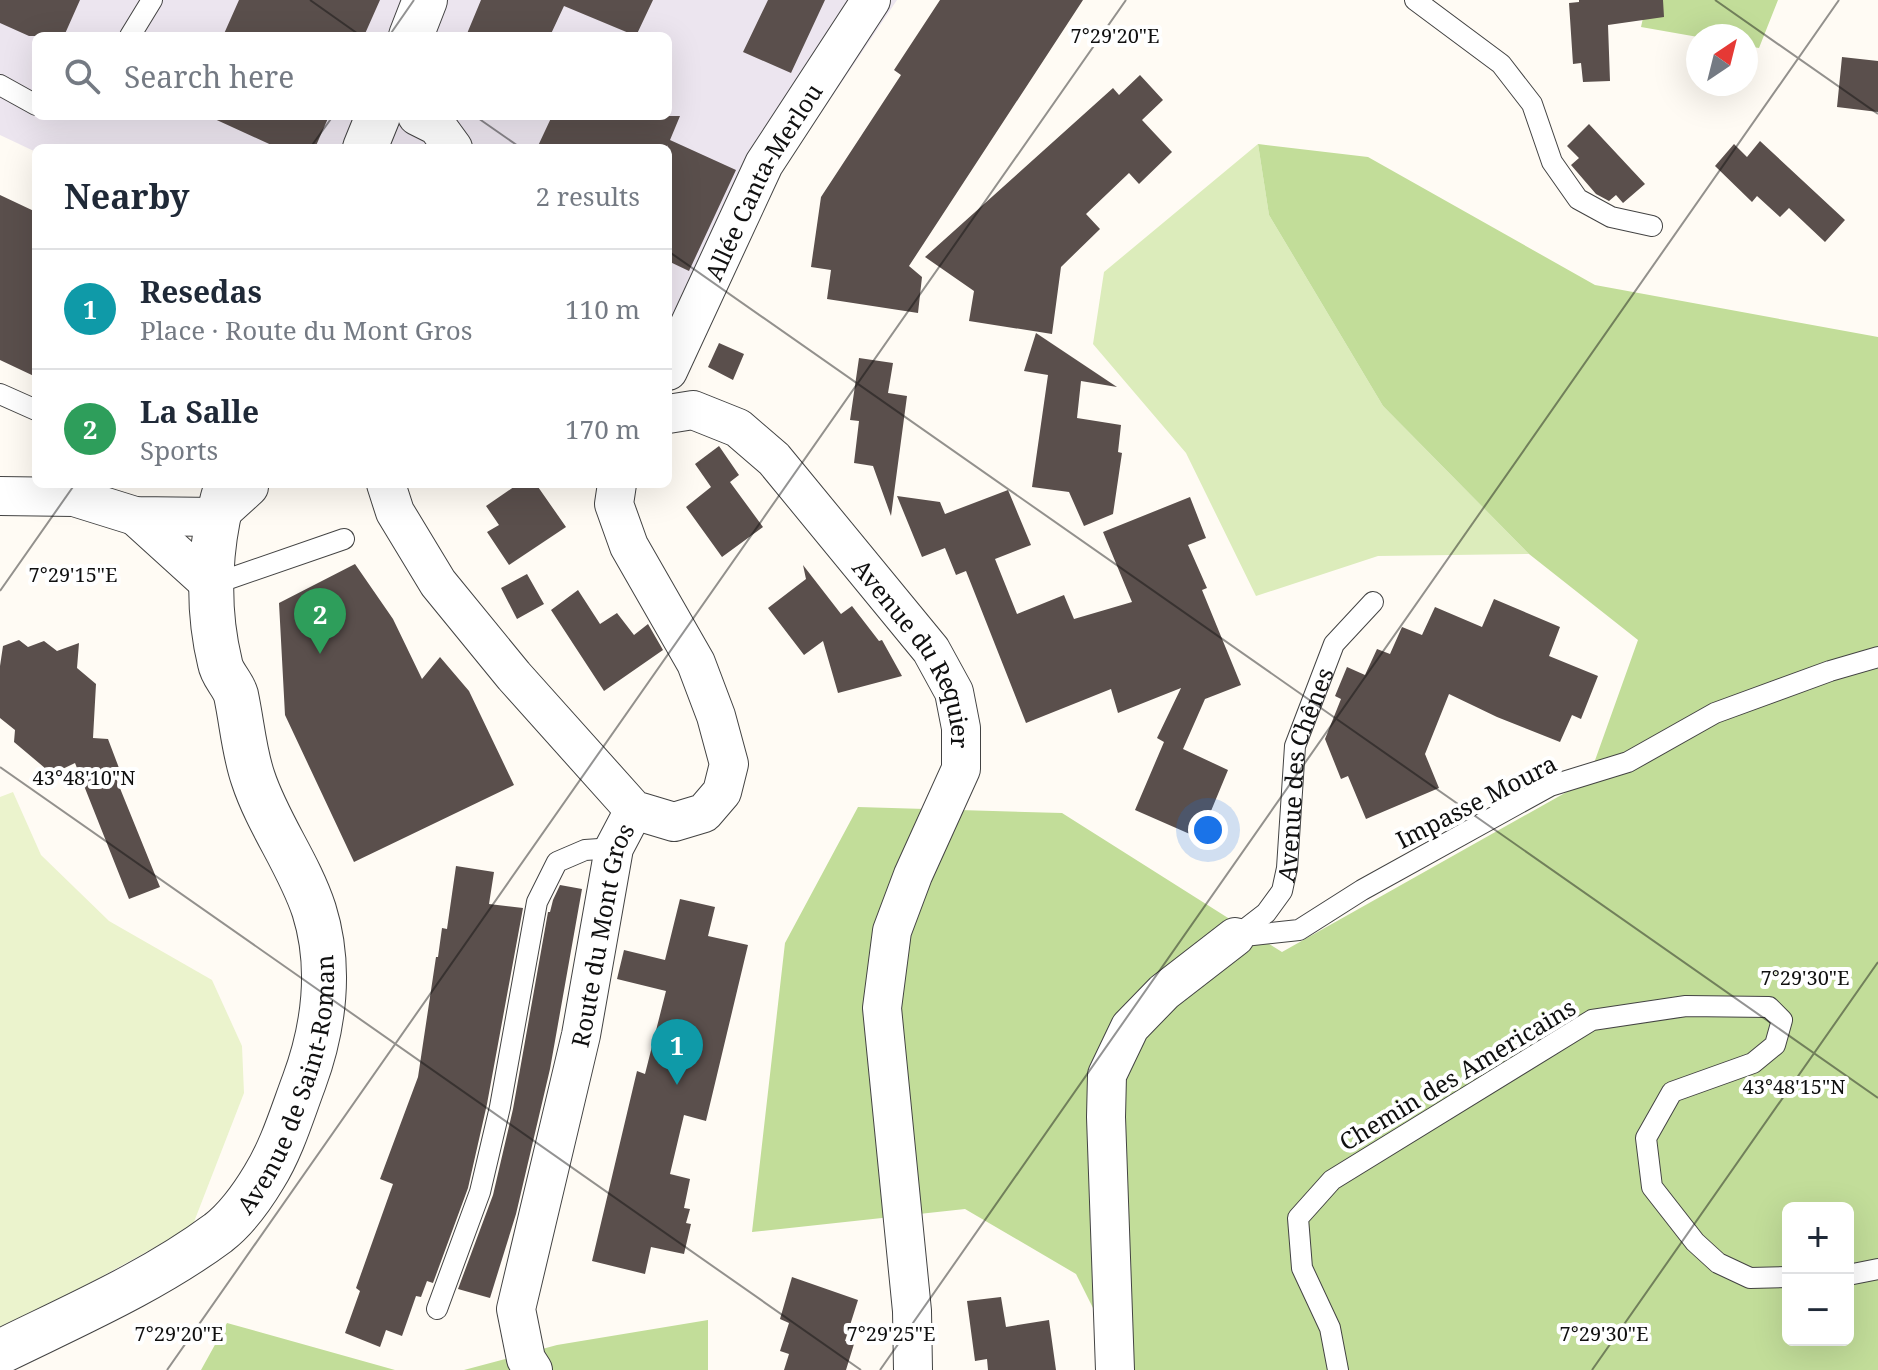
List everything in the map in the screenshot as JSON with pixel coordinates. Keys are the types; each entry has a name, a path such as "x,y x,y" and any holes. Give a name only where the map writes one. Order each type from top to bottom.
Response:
{"street":[{"path":"413,32 425,0"},
{"name":"Allée Canta-Merlou","path":"672,362 764,164 871,0"},
{"path":"367,144 376,120"},
{"path":"425,120 437,126 450,144"},
{"name":"Avenue du Requier","path":"672,413 693,410 738,428 774,459 931,650 954,692 961,728 961,769 913,875 892,931 882,1008 912,1311 913,1370"},
{"name":"Route du Mont Gros","path":"387,488 395,512 438,583 565,736 634,810 614,848 581,1035 516,1309 526,1359 533,1370"},
{"path":"616,488 614,504 629,546 696,663 716,716 729,764 722,792 704,813 674,822 634,810"},
{"path":"135,516 235,493"},
{"name":"Avenue de Saint-Roman","path":"0,1352 166,1266 220,1231 264,1178 281,1144 313,1056 324,1003 322,947 317,923 301,879 253,778 235,690 220,667 235,493"},
{"path":"0,496 74,497 135,516 226,580"},
{"name":"Avenue des Chênes","path":"1115,1370 1107,1075 1130,1027 1164,992 1235,937"}],"lane":[{"path":"132,32 152,0"},
{"path":"1415,0 1501,64 1532,104 1552,162 1578,199 1611,217 1652,226"},
{"path":"0,85 32,103"},
{"path":"0,394 32,408"},
{"path":"226,580 344,539"},
{"name":"Avenue des Chênes","path":"1235,937 1266,913 1282,891 1287,868 1295,746 1334,644 1373,602"},
{"name":"Impasse Moura","path":"1235,937 1299,930 1362,890 1550,786 1628,762 1715,713 1878,657"},
{"path":"437,1309 480,1192 500,1107 537,902 557,862 585,850 614,848"},
{"name":"Chemin des Americains","path":"1338,1370 1330,1328 1302,1268 1298,1218 1332,1180 1592,1020 1700,1006 1769,1007 1782,1020 1775,1045 1753,1063 1672,1092 1646,1138 1652,1187 1695,1242 1718,1263 1750,1278 1782,1277"},
{"path":"1853,1274 1878,1269"}],"shaded area":[{"path":"0,0 897,0 672,335 672,144 32,144 32,150 0,135"}],"green space":[{"path":"1647,0 1778,0 1759,48 1758,24 1686,24 1686,35 1641,27"},
{"path":"1258,144 1269,215 1383,406 1529,554 1378,556 1256,596 1186,453 1093,344 1104,272"},
{"path":"1258,144 1368,157 1595,285 1878,337 1878,1370 1124,1370 1076,1274 965,1209 752,1232 785,943 858,807 1062,813 1282,952 1588,780 1638,640 1529,554 1383,406 1269,215"},
{"path":"13,792 41,855 109,921 212,980 242,1046 244,1093 192,1227 0,1329 0,797"},
{"path":"708,1320 708,1370 464,1370 557,1345"},
{"path":"227,1323 395,1370 201,1370"}],"building":[{"path":"0,0 80,0 66,32 32,32 29,36 0,23"},
{"path":"239,0 380,0 366,32 225,32"},
{"path":"481,0 653,0 638,32 626,32 564,6 552,32 468,32"},
{"path":"768,0 825,0 791,73 743,52"},
{"path":"940,0 1083,0 909,266 922,277 918,313 827,299 831,270 811,267 821,197 901,75 894,70"},
{"path":"1579,0 1663,0 1664,17 1608,25 1610,81 1583,82 1581,63 1573,64 1569,3"},
{"path":"1842,57 1878,61 1878,112 1837,107"},
{"path":"1140,75 1163,100 1142,120 1172,152 1139,184 1129,173 1086,214 1100,229 1061,267 1052,334 969,321 974,291 925,257 1113,88 1119,95"},
{"path":"672,116 680,116 670,140 736,170 689,271 672,263 672,144 539,144 550,120 672,120"},
{"path":"217,120 327,120 317,144 269,144"},
{"path":"1589,124 1645,184 1623,203 1616,195 1609,201 1596,194 1571,165 1579,158 1567,146"},
{"path":"1760,141 1845,220 1825,242 1789,208 1780,217 1757,196 1752,202 1715,166 1734,144 1747,157"},
{"path":"0,195 32,210 32,375 0,360"},
{"path":"1036,333 1117,387 1081,381 1077,418 1121,425 1118,452 1122,453 1113,514 1084,526 1069,492 1032,487 1048,375 1024,371"},
{"path":"719,343 744,354 733,380 708,367"},
{"path":"859,358 893,363 888,393 907,396 891,516 873,466 854,463 859,421 850,420"},
{"path":"719,446 739,475 730,482 763,527 722,557 686,507 711,487 695,464"},
{"path":"512,488 539,488 566,527 509,565 487,532 499,525 486,506"},
{"path":"1008,490 1031,545 995,559 1017,614 1064,595 1074,619 1132,602 1103,532 1190,497 1206,538 1188,545 1207,588 1202,590 1241,685 1205,699 1183,749 1228,770 1211,811 1220,814 1208,842 1135,810 1164,742 1157,738 1181,688 1118,713 1111,689 1026,723 966,571 956,575 945,548 922,557 897,496 940,502 945,514"},
{"path":"355,564 393,619 422,679 440,657 469,691 514,785 354,862 285,715 279,603"},
{"path":"803,565 841,614 852,606 879,641 882,640 902,676 838,693 823,641 804,655 768,608 806,579"},
{"path":"527,574 544,604 517,619 501,588"},
{"path":"578,590 600,624 617,613 634,635 648,624 663,650 604,691 551,610"},
{"path":"1494,599 1560,627 1549,656 1598,676 1581,719 1572,715 1560,742 1449,694 1425,754 1439,788 1366,819 1348,776 1341,779 1325,739 1341,699 1335,696 1347,667 1365,675 1377,649 1390,654 1402,627 1422,635 1435,607 1482,627"},
{"path":"19,640 28,647 44,641 57,651 79,643 77,668 96,684 93,738 108,739 119,768 113,771 160,887 129,899 75,763 52,774 14,742 15,730 0,718 3,646"},
{"path":"456,866 494,872 489,904 523,908 487,1104 468,1188 433,1283 427,1281 421,1297 416,1296 402,1336 386,1330 380,1347 345,1333 360,1291 356,1288 393,1184 380,1179 418,1077 436,957 442,928 447,929"},
{"path":"560,885 582,889 550,1069 516,1214 490,1298 458,1289 493,1195 513,1109 548,912"},
{"path":"680,899 715,907 708,936 748,945 706,1121 684,1115 670,1174 690,1179 684,1208 690,1209 686,1223 691,1224 684,1254 651,1247 645,1274 592,1261 637,1071 645,1074 666,991 617,979 624,950 665,960"},
{"path":"792,1277 858,1300 845,1341 854,1344 846,1370 784,1370 789,1354 780,1351 789,1323 780,1319"},
{"path":"1001,1297 1006,1327 1049,1320 1056,1370 988,1370 987,1359 975,1361 967,1301"}],"place":[{"name":"La Salle","path":"320,654"},
{"name":"Resedas","path":"677,1085"}]}
